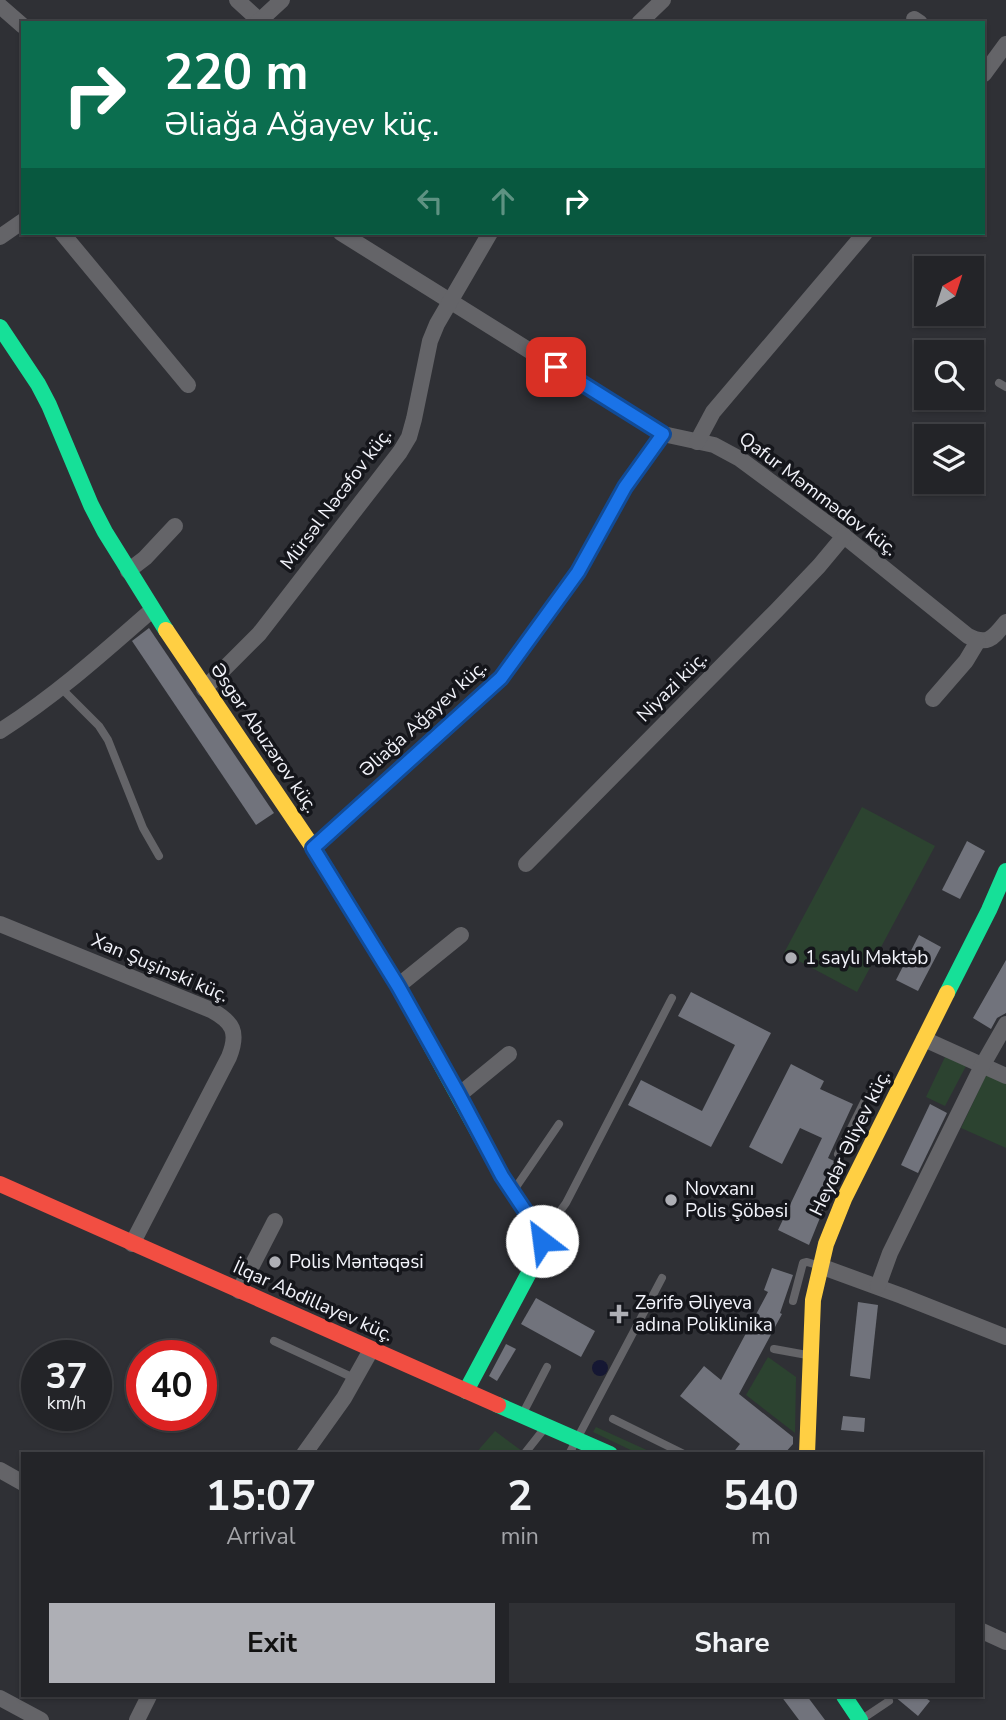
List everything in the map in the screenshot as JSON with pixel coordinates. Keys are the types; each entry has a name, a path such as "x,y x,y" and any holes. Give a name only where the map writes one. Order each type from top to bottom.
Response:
{"main road":[{"name":"Əsgər Abuzərov küç.","path":"0,327 38,384 91,505 128,571 204,689 313,848 398,986 512,1192 540,1233"},
{"name":"Heydər Əliyev küç.","path":"807,1452 813,1300 1006,871"},
{"name":"Heydər Əliyev küç.","path":"821,1452 826,1268 834,1223 876,1136 1006,903"},
{"name":"İlqar Abdillayev küç.","path":"0,1184 546,1426 573,1447 599,1452"},
{"path":"466,1391 539,1254 542,1241 540,1233"},
{"path":"831,1697 855,1719"},
{"path":"846,1697 855,1719"}],"street":[{"path":"237,0 257,21"},
{"path":"259,21 282,0"},
{"path":"641,21 663,0"},
{"path":"0,6 21,24"},
{"path":"986,66 1006,44"},
{"path":"0,237 21,222"},
{"path":"64,235 188,385"},
{"name":"Qafur Məmmədov küç.","path":"344,235 663,434 714,445 740,459 844,536 968,636 978,641"},
{"name":"Mürsəl Nəcəfov küç.","path":"204,689 259,634 400,452 409,437 436,324 489,235"},
{"path":"697,443 713,412 863,235"},
{"name":"Əliağa Ağayev küç.","path":"313,848 501,678 578,572 625,487 663,434"},
{"path":"128,571 145,558 175,526"},
{"name":"Niyazi küç.","path":"526,863 776,611 844,536"},
{"path":"0,731 61,688 152,610"},
{"path":"933,699 966,662 978,641 992,638 1006,622"},
{"name":"Xan Şuşinski küç.","path":"0,924 211,1010 231,1025 234,1034 229,1057 132,1244"},
{"path":"398,986 461,935"},
{"path":"878,1286 890,1254 982,1066 1006,1024"},
{"path":"929,1041 1006,1076"},
{"path":"459,1095 509,1054"},
{"path":"239,1291 275,1221"},
{"path":"826,1268 1006,1338"},
{"path":"305,1452 344,1398 371,1350"},
{"path":"0,1470 21,1482"},
{"path":"983,1631 1006,1642"},
{"path":"137,1720 148,1697"},
{"path":"0,1698 41,1720"}],"lane":[{"path":"61,688 99,726 108,740 143,828 159,856"},
{"path":"540,1233 566,1203 672,998"},
{"path":"838,1154 867,1096"},
{"path":"512,1192 559,1124"},
{"path":"852,1125 876,1136"},
{"path":"793,1301 803,1263 826,1268"},
{"path":"573,1447 662,1278"},
{"path":"274,1341 356,1378"},
{"path":"774,1349 810,1356"},
{"path":"521,1416 547,1367"},
{"path":"612,1419 680,1452"},
{"path":"526,1452 546,1426"},
{"path":"662,1452 665,1445"},
{"path":"855,1719 889,1700"}],"green space":[{"path":"862,807 935,846 857,992 784,953"},
{"path":"945,1057 966,1066 945,1106 926,1097"},
{"path":"986,1075 1006,1083 1006,1148 961,1128"},
{"path":"768,1357 796,1377 795,1433 746,1395"},
{"path":"596,1427 651,1452 635,1452 593,1432"},
{"path":"495,1431 523,1452 477,1452"}],"water":[{"path":"600,1360 606,1362 606,1374 600,1376 594,1374 592,1368 594,1362"}],"building":[{"path":"149,628 274,813 256,825 132,641"},
{"path":"967,841 985,851 960,899 942,890"},
{"path":"919,935 941,947 918,991 896,980"},
{"path":"1006,960 1006,1013 997,1018 991,1029 973,1018"},
{"path":"691,992 771,1033 711,1147 628,1105 641,1080 702,1111 735,1045 678,1016"},
{"path":"791,1064 824,1081 820,1089 853,1104 828,1158 844,1166 809,1245 778,1230 822,1138 800,1128 782,1164 749,1147"},
{"path":"930,1104 947,1113 918,1173 901,1165"},
{"path":"772,1268 793,1275 780,1313 782,1314 739,1394 793,1437 793,1444 786,1452 734,1452 740,1444 680,1396 704,1366 721,1380 768,1292 764,1290"},
{"path":"536,1298 595,1331 581,1357 521,1324"},
{"path":"858,1302 878,1305 870,1379 850,1376"},
{"path":"506,1344 516,1349 497,1381 489,1376"},
{"path":"843,1416 865,1418 864,1432 841,1430"},
{"path":"782,1697 808,1697 825,1720 799,1720"},
{"path":"895,1697 924,1697 930,1701 918,1716"}],"traffic: fast":[{"path":"0,327 49,405 105,532 166,630"},
{"path":"314,849 398,986 502,1176 540,1233 542,1241 539,1254 466,1391"},
{"path":"947,993 1006,871"},
{"path":"498,1405 605,1452"},
{"path":"845,1697 860,1720"}],"traffic: slow":[{"path":"166,630 314,849"},
{"path":"807,1452 813,1300 826,1244 844,1199 947,993"}],"traffic: jam":[{"path":"0,1184 498,1405"}],"place":[{"name":"1 saylı Məktəb","path":"791,958"},
{"name":"Novxanı Polis Şöbəsi","path":"671,1200"},
{"name":"Polis Məntəqəsi","path":"275,1262"},
{"name":"Zərifə Əliyeva adına Poliklinika","path":"619,1314"}],"route":[{"path":"542,1241 540,1233 502,1176 398,986 313,848 501,678 578,572 625,487 663,434 556,367"}]}
